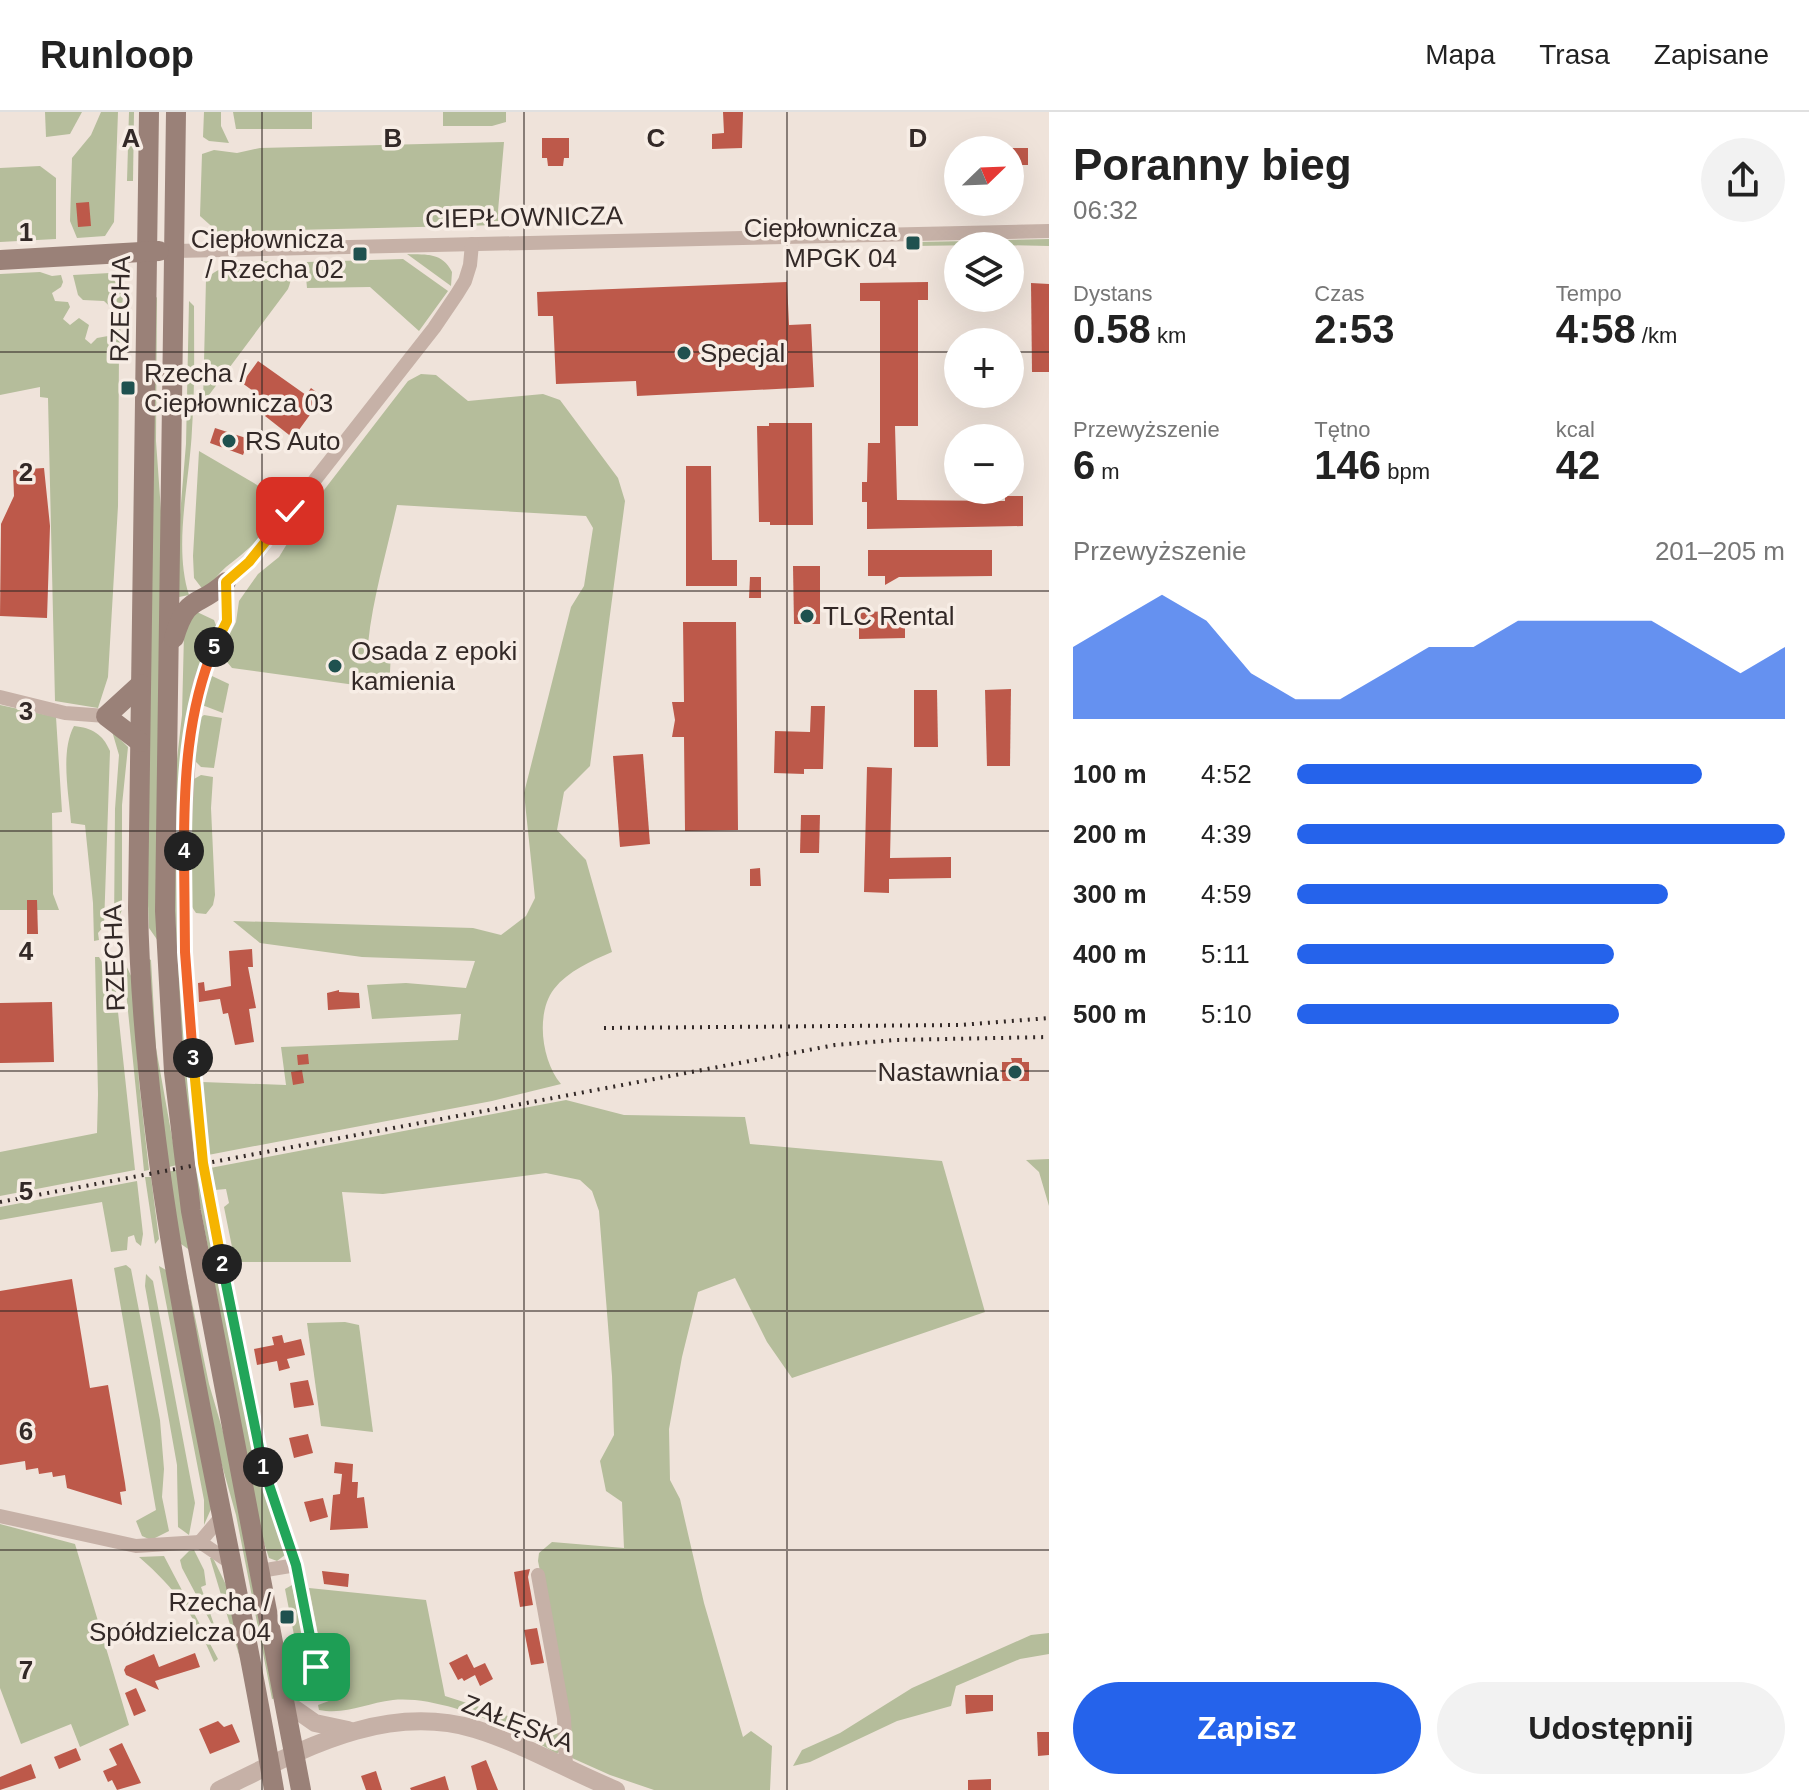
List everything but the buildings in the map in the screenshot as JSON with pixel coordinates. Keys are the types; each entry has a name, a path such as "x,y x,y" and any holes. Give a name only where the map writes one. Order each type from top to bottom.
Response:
{"main road":[{"name":"RZECHA","path":"149,112 138,946 150,1109 171,1252 274,1790"},
{"name":"RZECHA","path":"176,112 165,911 168,991 176,1098 191,1211 301,1790"},
{"name":"CIEPŁOWNICZA","path":"0,260 175,251"},
{"path":"168,661 184,611 226,582"},
{"path":"140,742 106,716 141,684"}],"street":[{"name":"CIEPŁOWNICZA","path":"175,251 1049,231"},
{"path":"321,1692 296,1565 265,1476 211,1213 196,1103 188,1003 184,875 186,770 193,710 200,681 227,621 226,582 260,550 434,328 465,281 472,244"},
{"path":"0,697 65,713 106,716"},
{"path":"0,1516 136,1546 200,1542 231,1563"},
{"path":"200,1542 222,1516"},
{"path":"260,1571 296,1565"},
{"path":"538,1575 564,1718 566,1768"},
{"name":"ZAŁĘSKA","path":"285,1702 315,1723 351,1731"},
{"name":"ZAŁĘSKA","path":"219,1790 351,1731 409,1720 447,1723 505,1740 616,1790"}],"green space":[{"path":"45,112 82,112 70,134 46,137"},
{"path":"101,112 118,112 114,222 105,236 77,238 70,221 72,158 91,135"},
{"path":"129,112 134,112 133,181 127,181"},
{"path":"204,112 221,112 221,126 229,143 209,141 203,137"},
{"path":"233,112 312,112 312,129 236,129"},
{"path":"443,112 506,112 506,122 492,126 443,126"},
{"path":"504,142 498,211 500,225 218,232 200,216 202,154 214,150 237,153 260,148"},
{"path":"40,166 56,178 56,239 0,242 0,168"},
{"path":"1049,239 1049,246 1024,246 1024,240"},
{"path":"944,241 944,246 915,246 915,242"},
{"path":"407,254 433,256 444,261 452,272 451,286"},
{"path":"403,259 448,291 419,331 370,287 307,288 307,262"},
{"path":"286,261 291,274 288,289 203,403 206,279 233,265"},
{"path":"40,272 61,275 61,287 52,293 55,301 68,302 70,307 63,319 70,325 79,318 89,325 85,339 91,344 97,338 108,336 118,324 118,314 104,301 83,300 78,295 73,275 110,273 123,295 119,350 118,506 108,677 98,708 55,701 48,398 40,397 40,387 0,395 0,274"},
{"path":"157,297 156,441 162,525 158,941 149,928 146,861 154,299"},
{"path":"189,301 194,306 194,398 182,556 189,595 179,597 178,539 186,444"},
{"path":"421,374 436,375 468,401 543,394 560,400 618,478 625,501 590,766 564,792 557,830 586,860 612,952 566,977 548,999 544,1011 543,1038 549,1063 561,1084 492,1101 208,1155 202,1082 286,1085 281,1047 458,1040 461,1014 372,1019 367,985 406,983 466,988 475,961 362,957 260,943 233,921 473,928 501,935 526,916 535,898 524,793 571,607 584,586 593,528 586,516 397,505 368,644 391,650 390,672 377,688 232,668 223,657 222,649 236,622 239,601 258,574 279,557 304,516 408,381"},
{"path":"199,451 264,489 272,513 263,533 204,591 194,578 193,556"},
{"path":"197,612 214,620 217,628 191,695 179,919 182,1002 198,1162 192,1163 184,1092 173,880 184,634"},
{"path":"212,676 229,684 223,713 202,705 206,683"},
{"path":"0,705 56,717 62,812 52,813 53,894 59,910 0,910"},
{"path":"204,715 222,718 214,768 201,767 195,761 200,718"},
{"path":"74,726 96,733 110,751 104,926 98,933 99,940 94,941 85,825 71,823 67,786 67,748"},
{"path":"112,731 128,747 122,805 122,910 114,927 115,809 119,755"},
{"path":"201,775 213,777 211,808 215,895 213,905 206,914 196,913 190,904 191,791 194,779"},
{"path":"95,957 99,957 115,984 135,1170 0,1196 0,1152 97,1133"},
{"path":"114,958 125,963 132,978 149,1170 144,1171 125,981"},
{"path":"147,958 151,960 156,1048 177,1165 165,1168"},
{"path":"566,1100 624,1115 745,1117 750,1144 942,1161 985,1312 792,1378 767,1342 735,1278 698,1292 669,1429 670,1480 680,1499 704,1603 743,1737 751,1731 772,1746 770,1790 654,1790 572,1758 571,1727 538,1561 539,1553 552,1542 624,1548 622,1502 606,1491 600,1461 614,1435 599,1211 592,1191 580,1180 546,1173 383,1194 342,1192 351,1262 235,1262 224,1207 229,1203 226,1189 215,1190 210,1168"},
{"path":"1049,1159 1049,1206 1039,1172 1026,1160"},
{"path":"199,1166 285,1555 277,1561 269,1558 260,1531 193,1167"},
{"path":"178,1170 191,1251 181,1244 166,1172"},
{"path":"145,1177 151,1177 159,1239 155,1244"},
{"path":"137,1181 143,1234 141,1246 134,1235 128,1237 127,1250 111,1252 102,1202 0,1220 0,1207"},
{"path":"126,1265 131,1269 160,1420 164,1469 162,1497 169,1531 151,1540 142,1536 136,1521 156,1510 114,1268"},
{"path":"159,1266 166,1270 168,1279 211,1509 204,1525 204,1500"},
{"path":"146,1274 153,1281 195,1503 189,1535 178,1527 177,1465 145,1286"},
{"path":"186,1274 209,1384 229,1452 277,1698 272,1699 236,1515 214,1437"},
{"path":"345,1322 359,1325 373,1432 321,1426 307,1323"},
{"path":"0,1524 75,1544 129,1725 80,1747 71,1724 21,1744 0,1688"},
{"path":"194,1550 204,1570 206,1585 201,1587 218,1636 182,1568 180,1560"},
{"path":"164,1556 218,1659 214,1662 183,1604 164,1580 139,1557"},
{"path":"210,1558 213,1558 228,1589 240,1658"},
{"path":"292,1585 309,1667 306,1680 308,1692 303,1681 285,1589"},
{"path":"309,1588 426,1600 445,1696 533,1724 559,1728 561,1750 557,1754 500,1725 433,1703 393,1700 348,1710 319,1710 318,1705 337,1698 330,1671 324,1665"},
{"path":"1049,1633 1049,1654 1020,1659 956,1686 951,1706 897,1721 810,1762 793,1766 802,1750 840,1733 912,1688 1031,1635"}],"railway":[{"path":"604,1028 960,1025 1049,1018"},
{"path":"0,1202 835,1045 895,1040 1049,1037"}],"place":[{"name":"Ciepłownicza MPGK 04","path":"913,243"},
{"name":"Ciepłownicza / Rzecha 02","path":"360,254"},
{"name":"Specjal","path":"684,353"},
{"name":"Rzecha / Ciepłownicza 03","path":"128,388"},
{"name":"RS Auto","path":"229,441"},
{"name":"TLC Rental","path":"807,616"},
{"name":"Osada z epoki kamienia","path":"335,666"},
{"name":"Nastawnia","path":"1015,1072"},
{"name":"Rzecha / Spółdzielcza 04","path":"287,1617"}],"route":[{"path":"290,511 260,550 226,582 227,621 200,681 193,710 186,770 184,917 196,1103 211,1213 259,1451 296,1565 316,1667"}]}
